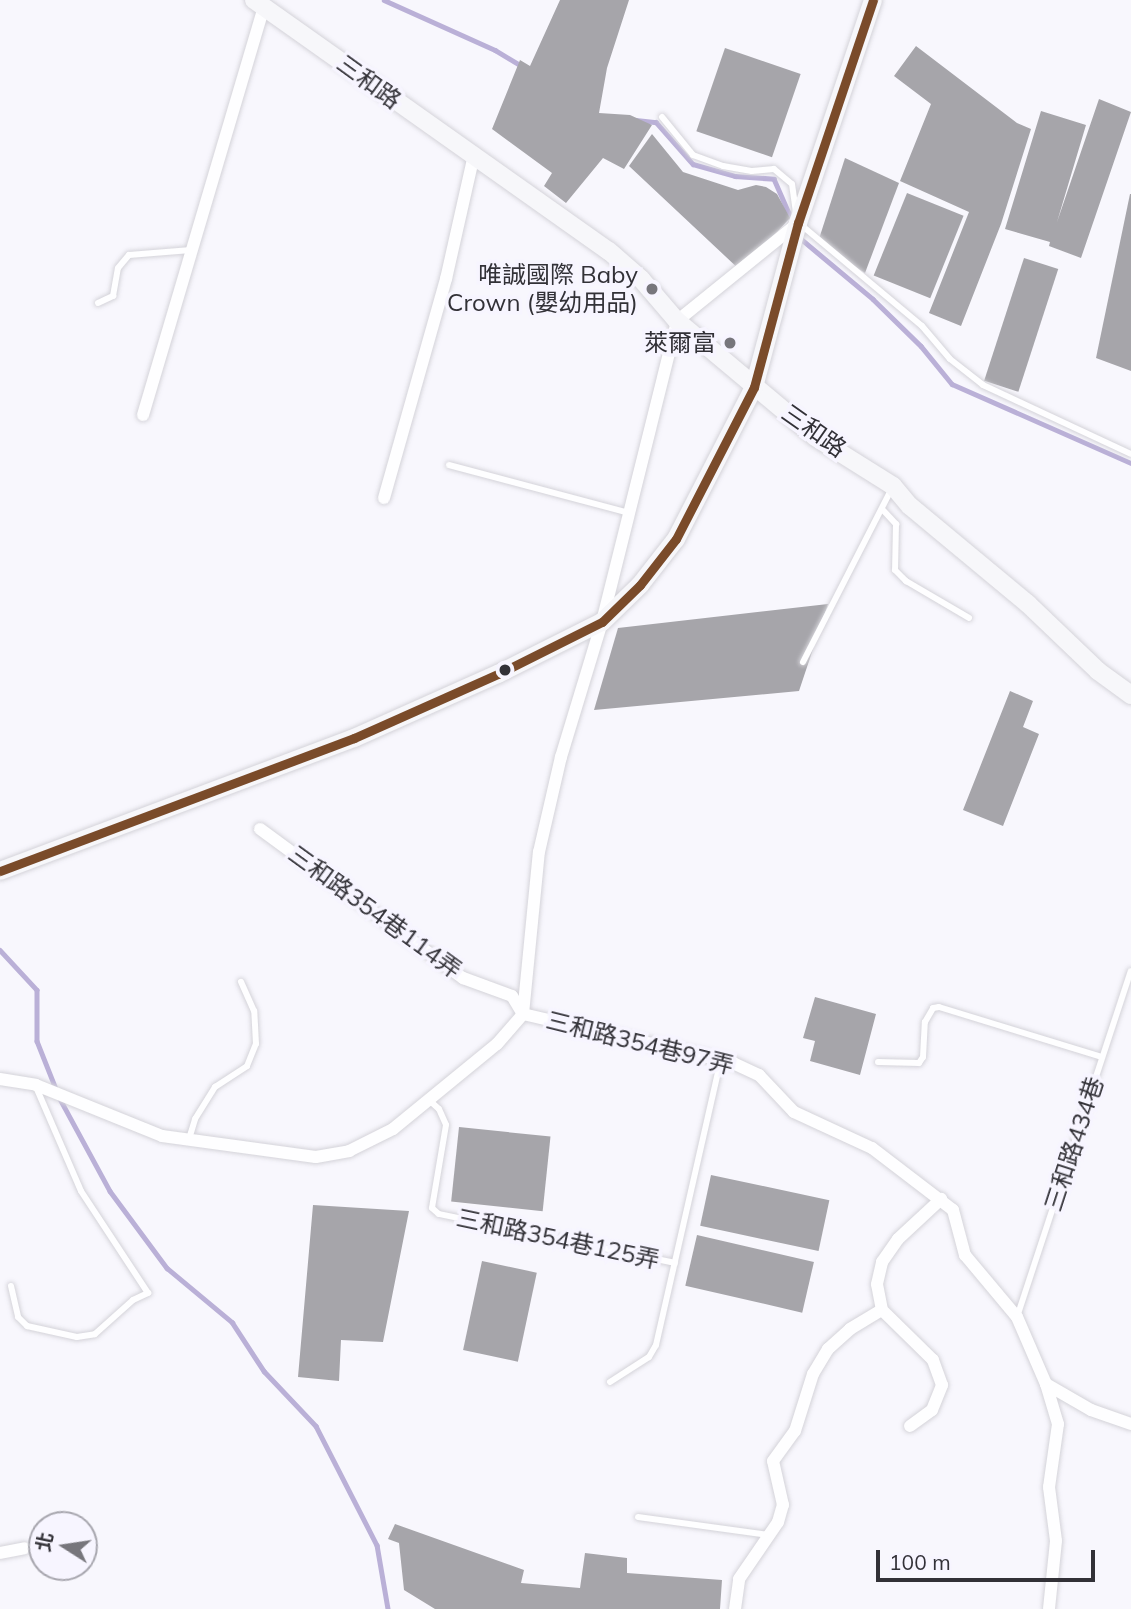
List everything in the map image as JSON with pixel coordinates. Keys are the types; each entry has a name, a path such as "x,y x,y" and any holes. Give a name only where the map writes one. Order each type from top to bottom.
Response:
{"street":[{"path":"0,871 354,738 498,674 602,622 640,585 676,539 754,387 798,223 873,0"},
{"path":"143,415 193,250 259,3"},
{"name":"三和路","path":"259,3 609,251 641,279 677,321 754,387 815,437 893,486 920,514 1028,604 1098,671 1131,695"},
{"path":"384,498 446,279 474,155"},
{"path":"0,1079 36,1085 162,1136 316,1157 349,1151 393,1129 497,1044 523,1014 539,852 561,757 602,622 677,321 798,223"},
{"name":"三和路354巷114弄","path":"260,829 463,978 512,996 523,1014"},
{"name":"三和路354巷97弄","path":"523,1014 721,1060 759,1075 794,1112 872,1148 953,1210 965,1255 1017,1317 1046,1384 1058,1424 1049,1487 1056,1541 1049,1609"},
{"path":"910,1426 932,1410 942,1385 933,1360 882,1310 877,1284 881,1262 898,1239 941,1199"},
{"path":"734,1609 739,1579 771,1536 783,1505 772,1461 795,1431 813,1374 828,1349 849,1329 882,1310"},
{"path":"1046,1384 1091,1410 1131,1424"},
{"path":"0,1553 25,1548"}],"lane":[{"path":"662,117 693,155 723,166 752,171 774,169 792,184 798,223 922,326 950,359 983,385 1131,454"},
{"path":"98,303 113,296 118,268 129,255 193,250"},
{"path":"449,465 630,513"},
{"path":"803,663 893,486"},
{"path":"882,509 896,524 895,570 906,581 969,618"},
{"name":"三和路434巷","path":"1017,1317 1131,971"},
{"path":"189,1140 195,1119 215,1087 247,1066 256,1044 254,1011 241,982"},
{"path":"878,1062 919,1063 923,1057 925,1022 933,1008 939,1007 1102,1057"},
{"path":"610,1382 649,1357 656,1345 721,1060"},
{"path":"11,1286 18,1317 27,1326 77,1337 95,1334 133,1300 148,1293 81,1191 36,1085"},
{"name":"三和路354巷125弄","path":"429,1100 439,1109 446,1125 432,1208 439,1214 675,1263"},
{"path":"638,1517 771,1536"}],"building":[{"path":"560,0 629,0 607,68 599,113 630,115 652,125 624,169 603,158 566,203 544,186 552,173 492,129 520,60 530,66"},
{"path":"916,46 1017,123 1031,129 1001,224 961,326 929,313 969,212 900,181 931,104 894,76"},
{"path":"725,48 801,74 772,157 696,131"},
{"path":"1099,99 1131,112 1081,258 1049,246 1050,242 1005,229 1041,111 1086,125 1057,222"},
{"path":"652,134 683,172 738,190 756,185 766,187 777,194 790,218 741,271 629,166"},
{"path":"845,158 899,183 865,273 818,242"},
{"path":"907,193 964,216 930,298 874,276"},
{"path":"1131,194 1131,371 1096,358"},
{"path":"1024,258 1058,269 1018,392 984,381"},
{"path":"828,604 799,691 594,710 618,628"},
{"path":"1010,691 1033,701 1023,727 1039,734 1003,826 963,810"},
{"path":"815,997 876,1014 860,1075 810,1061 815,1041 803,1038"},
{"path":"459,1127 550,1137 543,1211 451,1202"},
{"path":"711,1175 829,1200 819,1251 700,1226"},
{"path":"313,1205 409,1211 383,1342 341,1340 339,1381 298,1377"},
{"path":"697,1235 814,1262 802,1313 685,1286"},
{"path":"482,1261 537,1273 518,1362 463,1350"},
{"path":"395,1524 524,1570 521,1583 580,1588 585,1553 627,1558 627,1573 722,1580 720,1609 435,1609 404,1590 399,1543 388,1539"}],"waterway":[{"path":"384,0 495,50 522,66"},
{"path":"636,120 656,122 693,164 735,176 774,179 792,220"},
{"path":"800,238 873,299 921,346 952,384 1131,463"},
{"path":"0,950 37,990 37,1041 56,1089"},
{"path":"59,1097 110,1191 167,1268 232,1322 264,1371 316,1426 377,1545 388,1609"}],"transit line":[{"path":"0,871 354,738 498,674 602,622 640,585 676,539 754,387 798,223 873,0"}],"place":[{"name":"唯誠國際 Baby Crown (嬰幼用品)","path":"652,289"},
{"name":"萊爾富","path":"730,343"}]}
